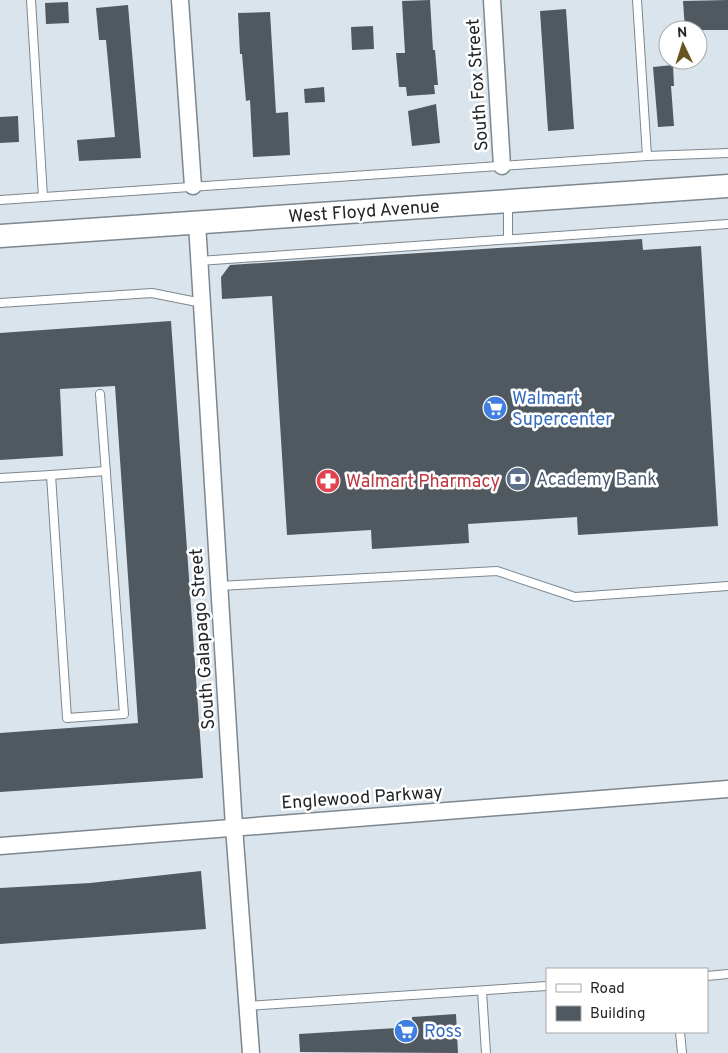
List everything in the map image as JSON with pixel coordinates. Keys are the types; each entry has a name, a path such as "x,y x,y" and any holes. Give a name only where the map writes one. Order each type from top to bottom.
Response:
{"street":[{"path":"180,0 193,186"},
{"name":"South Fox Street","path":"492,0 502,166"},
{"name":"West Floyd Avenue","path":"0,236 728,186"},
{"name":"South Galapago Street","path":"197,223 234,827 252,1053"},
{"name":"Englewood Parkway","path":"0,846 728,789"}],"lane":[{"path":"31,0 43,197"},
{"path":"637,0 647,156"},
{"name":"West Floyd Avenue","path":"0,200 647,156 728,153"},
{"path":"508,202 508,239"},
{"path":"199,261 728,224"},
{"path":"0,303 152,293 202,303"},
{"path":"51,475 68,718 124,714 100,394"},
{"path":"0,478 106,471"},
{"path":"219,586 498,570 575,596 728,586"},
{"path":"708,976 728,974"},
{"path":"247,1006 546,986"},
{"path":"482,990 486,1053"},
{"path":"680,1033 682,1053"}],"building":[{"path":"430,0 433,50 435,50 438,85 434,85 435,94 407,96 406,87 399,87 396,53 405,53 402,1"},
{"path":"728,0 728,30 708,30 708,20 684,20 683,1"},
{"path":"68,2 69,23 46,24 45,3"},
{"path":"128,5 141,158 79,161 77,140 115,137 106,40 99,40 96,8"},
{"path":"566,9 574,129 548,131 540,11"},
{"path":"270,12 276,113 288,112 290,155 253,157 250,100 246,101 242,54 240,54 238,13"},
{"path":"373,26 374,49 352,50 351,27"},
{"path":"658,66 658,70 673,70 674,86 671,86 674,126 658,127 653,67"},
{"path":"324,87 325,102 305,103 304,89"},
{"path":"436,104 440,143 412,146 408,111"},
{"path":"18,116 19,142 0,143 0,117"},
{"name":"Walmart Supercenter","path":"642,239 643,250 701,246 718,526 578,535 577,517 468,524 469,543 372,549 371,530 287,535 272,296 222,299 221,277 230,265"},
{"path":"171,321 203,778 0,792 0,733 138,723 115,386 60,389 63,456 0,460 0,333"},
{"path":"201,871 206,929 0,944 0,888 90,883"},
{"name":"Ross","path":"456,1014 458,1053 300,1052 299,1034 413,1027 412,1017"}],"place":[{"name":"Walmart Supercenter","path":"495,408"},
{"name":"Academy Bank","path":"518,479"},
{"name":"Walmart Pharmacy","path":"328,481"},
{"name":"Ross","path":"406,1031"}]}
